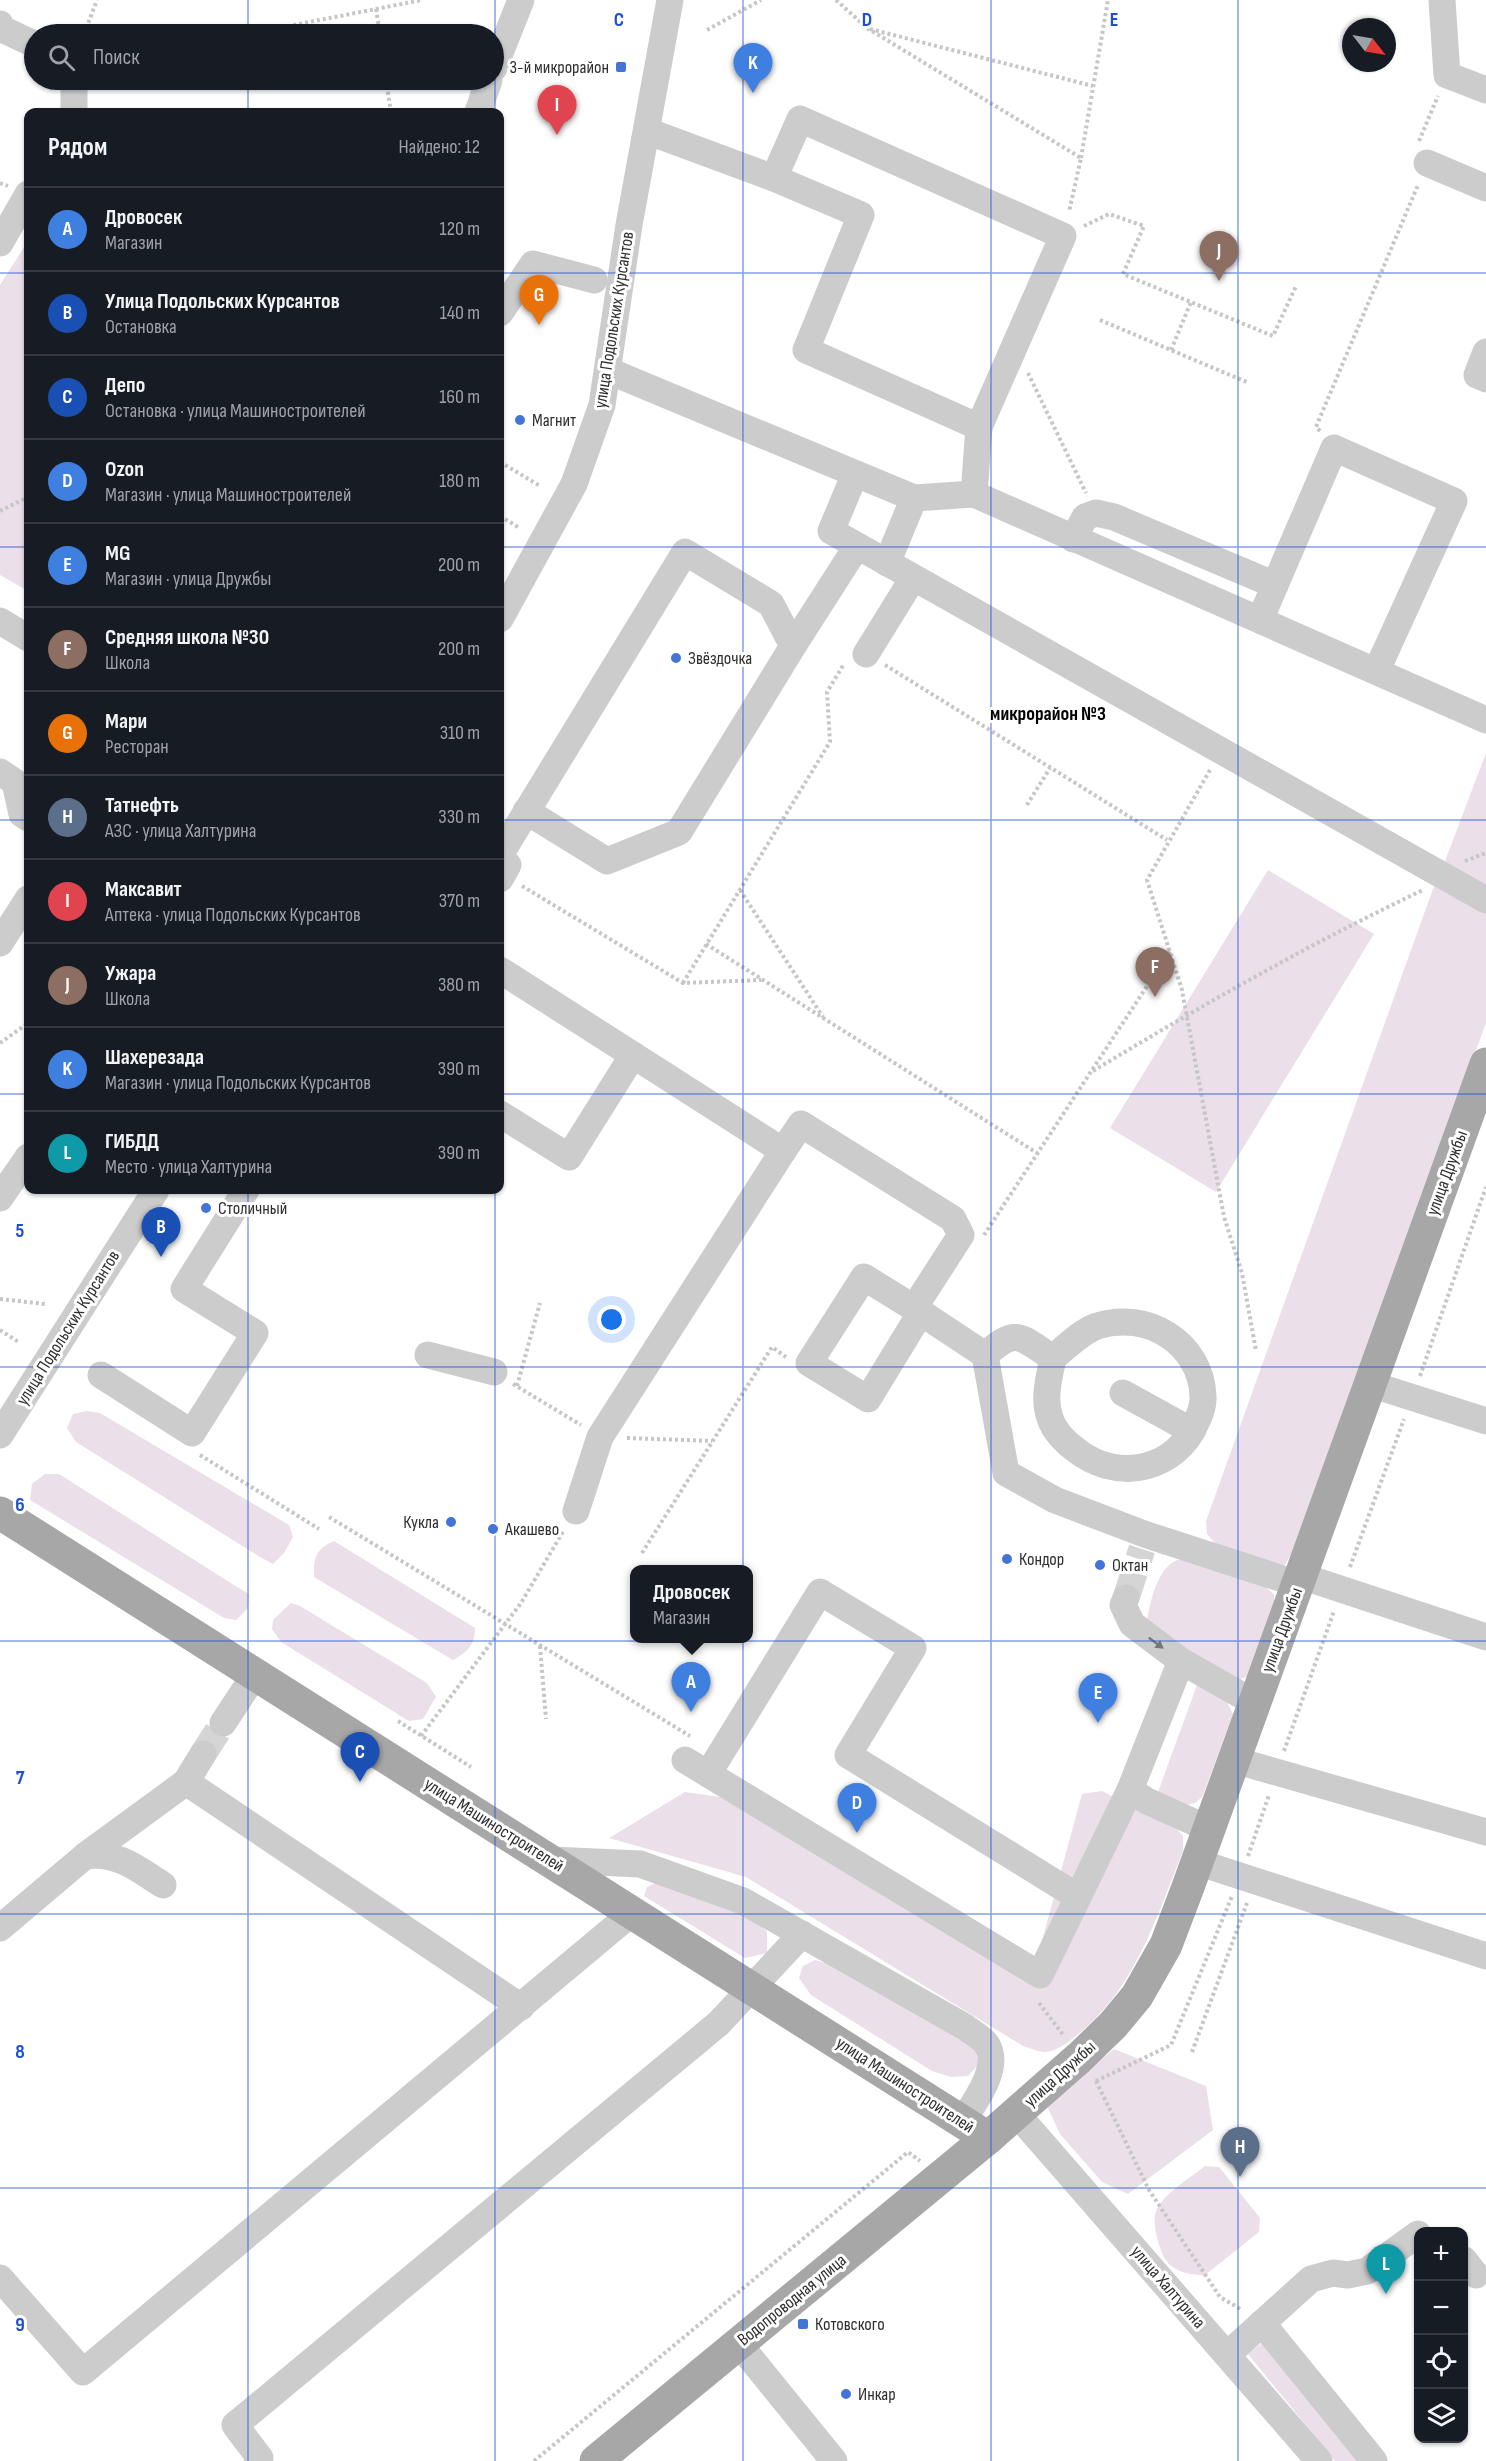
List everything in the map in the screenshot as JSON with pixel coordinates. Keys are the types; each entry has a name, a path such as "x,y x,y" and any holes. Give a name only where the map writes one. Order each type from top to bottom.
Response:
{"main road":[{"name":"улица Дружбы","path":"975,2130 1016,2113 1088,2076 1113,2025 1137,1996 1166,1945 1486,1064"},
{"name":"улица Машиностроителей","path":"0,1513 975,2130"},
{"name":"Водопроводная улица","path":"596,2461 738,2344 975,2130"}],"street":[{"path":"504,43 521,0"},
{"name":"улица Подольских Курсантов","path":"504,612 574,484 592,438 609,371 629,225 670,0"},
{"path":"1443,0 1447,75 1486,90"},
{"path":"0,24 2,29 24,39"},
{"path":"74,90 74,108"},
{"path":"479,108 486,90"},
{"path":"774,178 800,119 1063,236 979,427 974,494"},
{"path":"647,131 774,178 861,215 806,350 979,427"},
{"path":"1427,163 1486,188"},
{"path":"0,243 24,201"},
{"path":"504,308 533,264 594,280"},
{"path":"1486,352 1477,375 1486,379"},
{"path":"609,371 914,498 974,494 1486,720"},
{"path":"1260,620 1334,448 1454,501 1377,670"},
{"path":"855,474 831,531 1486,900"},
{"path":"887,563 914,498"},
{"path":"1073,538 1085,517 1096,513 1114,517 1275,585"},
{"path":"526,812 607,861 679,832 856,546"},
{"path":"504,859 526,812 685,552 771,604 793,646"},
{"path":"856,658 913,578"},
{"path":"0,621 24,636"},
{"path":"0,772 15,782 24,815"},
{"path":"0,943 24,905"},
{"path":"504,973 783,1151"},
{"path":"504,1116 569,1157 633,1055"},
{"path":"576,1511 600,1437 801,1124 953,1220 961,1235 918,1310 985,1355 1006,1473 1055,1500 1145,1542 1342,1590 1486,1637"},
{"path":"0,1198 24,1163"},
{"name":"улица Подольских Курсантов","path":"0,1435 153,1194"},
{"path":"101,1375 192,1433 255,1333 184,1289 243,1194"},
{"path":"1123,1322 1162,1330 1182,1344 1193,1360 1200,1378 1204,1398 1192,1431 1183,1446 1162,1461 1137,1470 1113,1469 1088,1460 1065,1441 1050,1419 1047,1392 1053,1359 1078,1338 1096,1327 1123,1322"},
{"path":"985,1355 1005,1338 1018,1336 1053,1359"},
{"path":"428,1355 494,1372"},
{"path":"1370,1384 1486,1421"},
{"path":"1123,1393 1192,1431"},
{"path":"708,1774 820,1592 913,1648 848,1755 1078,1897"},
{"path":"1126,1598 1124,1605 1132,1624 1181,1661 1255,1703"},
{"path":"751,1669 773,1632"},
{"path":"690,1750 708,1774 1040,1975 1130,1790 1181,1661"},
{"path":"223,1723 256,1673"},
{"path":"0,1928 85,1856 186,1782 203,1754"},
{"path":"1234,1760 1486,1832"},
{"path":"186,1782 521,2007"},
{"path":"1130,1790 1147,1801 1209,1829"},
{"path":"85,1856 102,1853 122,1860 163,1884"},
{"path":"551,1860 640,1864 743,1901 965,2027 987,2044 991,2061 975,2130"},
{"path":"1197,1862 1486,1956"},
{"path":"0,2278 83,2372 633,1912"},
{"path":"257,2461 260,2458 235,2425 718,2023 802,1934"},
{"name":"улица Халтурина","path":"1016,2113 1319,2461"},
{"path":"1227,2355 1311,2279 1332,2273 1348,2275 1367,2271 1414,2238"},
{"path":"1262,2323 1374,2461"},
{"path":"738,2344 834,2461"}],"path":[{"path":"88,24 97,0"},
{"path":"299,24 422,0"},
{"path":"707,30 761,0"},
{"path":"836,0 867,28 1081,158"},
{"path":"1063,236 1081,158 1108,0"},
{"path":"376,9 378,24"},
{"path":"867,28 1093,86"},
{"path":"1334,448 1316,427 1427,163 1416,148 1447,75"},
{"path":"388,90 390,108"},
{"path":"1063,236 1109,214 1144,226 1123,274 1273,336 1296,286"},
{"path":"1171,350 1191,302"},
{"path":"1100,320 1249,383"},
{"path":"1015,346 1096,513"},
{"path":"504,464 540,486"},
{"path":"0,511 24,499"},
{"path":"504,518 518,527"},
{"path":"682,983 830,742 827,693 856,658 1050,768 1167,840"},
{"path":"1221,751 1167,840 1147,880 1182,990 1224,1217 1242,1273 1256,1351"},
{"path":"1027,805 1050,768"},
{"path":"504,870 682,983 761,980"},
{"path":"1090,1073 1186,1015 1341,928 1430,886"},
{"path":"740,890 824,1019"},
{"path":"706,944 1037,1154"},
{"path":"0,1043 24,1026"},
{"path":"1192,2052 1248,1879 1277,1772 1486,1187"},
{"path":"0,1299 45,1304"},
{"path":"517,1386 540,1303"},
{"path":"0,1330 20,1343"},
{"path":"422,1736 503,1623 521,1603 576,1511"},
{"path":"329,1516 540,1646 690,1750"},
{"path":"540,1646 546,1719"},
{"path":"398,1721 471,1767"},
{"path":"1088,2076 1171,2045 1248,1879"},
{"path":"1039,2003 1088,2076 1149,2190 1221,2297 1262,2323"},
{"path":"534,2461 908,2152"}],"shaded area":[{"path":"24,247 24,589 0,575 0,285"},
{"path":"1486,753 1486,892 1442,869"},
{"path":"1268,870 1374,934 1216,1192 1110,1128"},
{"path":"1434,886 1486,914 1486,1023 1295,1547 1285,1565 1270,1568 1218,1547 1207,1534 1206,1521"},
{"path":"87,1411 100,1413 289,1525 293,1537 284,1553 273,1564 76,1442 67,1428 73,1414"},
{"path":"45,1474 59,1474 249,1594 248,1608 236,1620 224,1618 30,1500 32,1484"},
{"path":"334,1541 475,1628 474,1639 469,1647 453,1660 314,1577 314,1564 319,1551"},
{"path":"1177,1560 1187,1560 1265,1587 1274,1594 1274,1604 1248,1676 1238,1680 1228,1679 1147,1620 1153,1595 1164,1570"},
{"path":"291,1603 300,1606 427,1683 436,1697 423,1719 409,1721 281,1642 272,1629 273,1620"},
{"path":"1197,1685 1227,1702 1233,1714 1203,1795 1193,1803 1182,1804 1157,1795"},
{"path":"1102,1791 1175,1827 1183,1836 1183,1851 1142,1951 1114,1997 1077,2035 1058,2048 1045,2052 1023,2046 746,1877 609,1838 685,1792 769,1804 1037,1959 1082,1794"},
{"path":"658,1882 748,1916 767,1931 767,1953 745,1958 644,1896 647,1887"},
{"path":"815,1960 832,1965 975,2047 978,2065 968,2076 951,2077 932,2071 811,1995 799,1978 803,1966"},
{"path":"1114,2049 1206,2086 1213,2130 1128,2194 1102,2182 1060,2134 1046,2104"},
{"path":"1205,2166 1219,2167 1260,2218 1259,2232 1205,2275 1200,2275 1182,2272 1166,2261 1155,2230 1155,2214 1166,2197"},
{"path":"1266,2340 1364,2461 1335,2461 1248,2354"}],"tunnel":[{"path":"1126,1598 1142,1549"},
{"path":"203,1754 223,1723"}],"place":[{"name":"3-й микрорайон","path":"621,67"},
{"name":"Шахерезада","path":"753,93"},
{"name":"Максавит","path":"557,135"},
{"name":"Ужара","path":"1219,281"},
{"name":"Мари","path":"539,325"},
{"name":"Магнит","path":"520,420"},
{"name":"Звёздочка","path":"676,658"},
{"name":"Средняя школа №30","path":"1155,997"},
{"name":"Столичный","path":"206,1208"},
{"name":"Улица Подольских Курсантов","path":"161,1257"},
{"name":"Кукла","path":"451,1522"},
{"name":"Акашево","path":"493,1529"},
{"name":"Кондор","path":"1007,1559"},
{"name":"Октан","path":"1100,1565"},
{"name":"Дровосек","path":"691,1712"},
{"name":"MG","path":"1098,1723"},
{"name":"Депо","path":"360,1782"},
{"name":"Ozon","path":"857,1833"},
{"name":"Татнефть","path":"1240,2177"},
{"name":"ГИБДД","path":"1386,2294"},
{"name":"Котовского","path":"803,2324"},
{"name":"Инкар","path":"846,2394"}],"district":[{"name":"микрорайон №3","path":"1048,714"}]}
